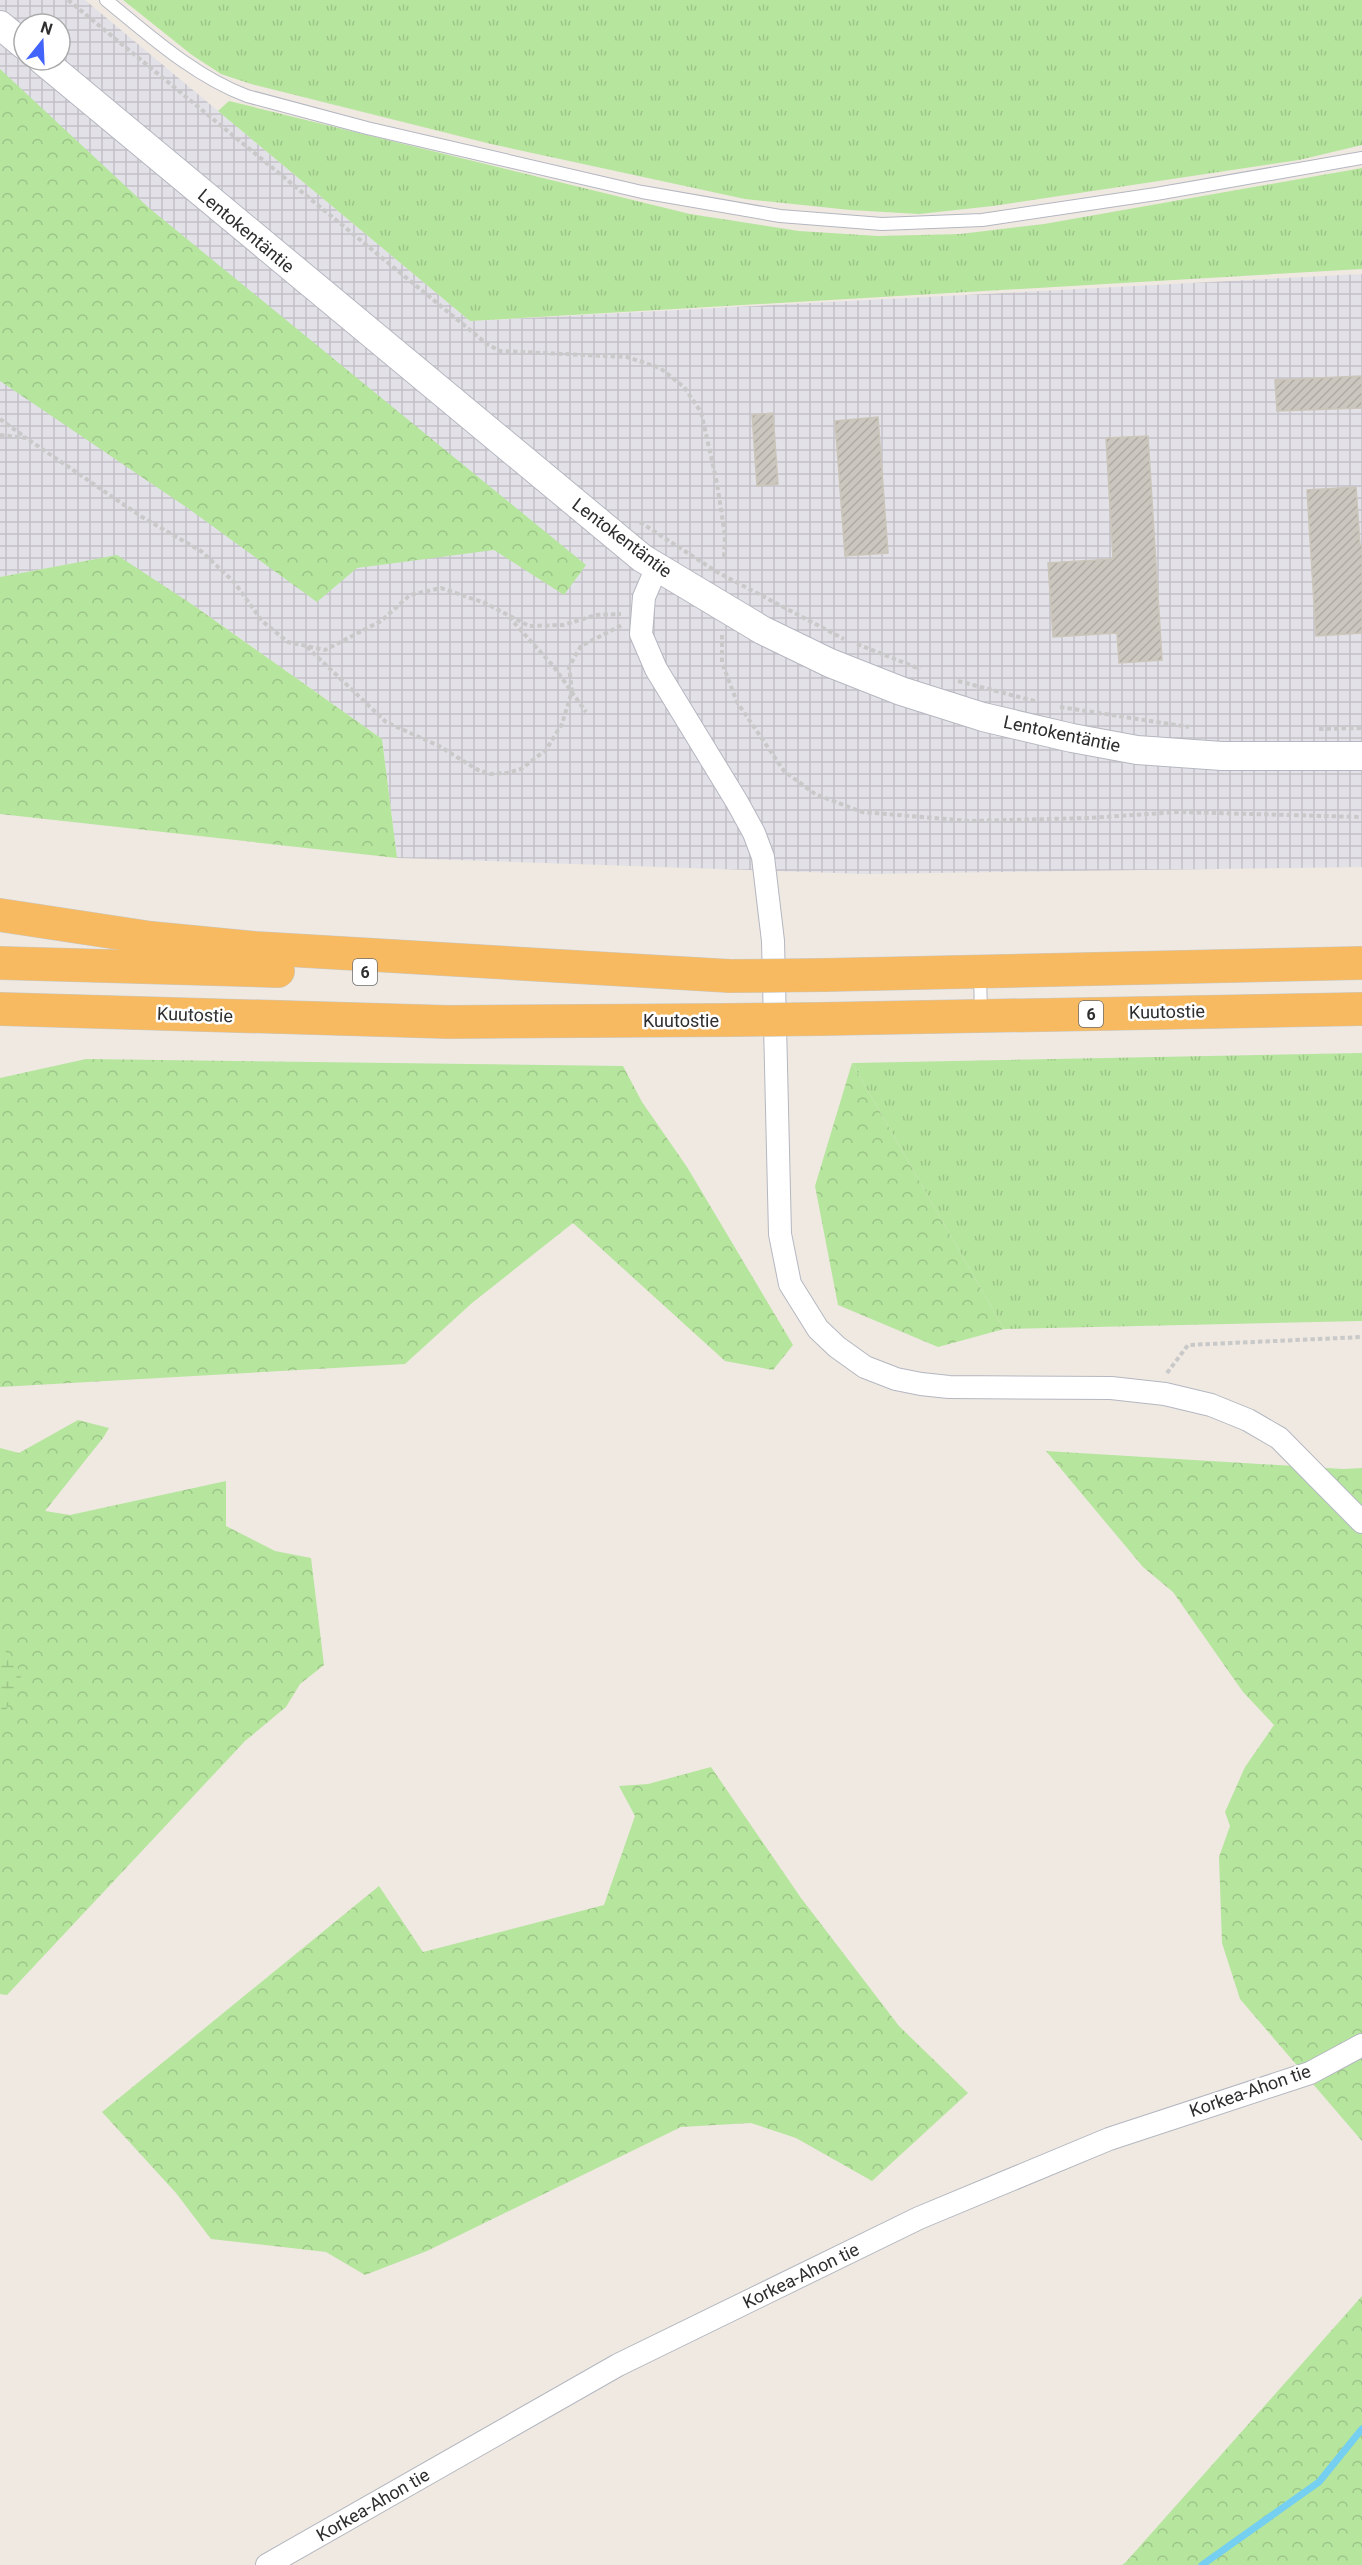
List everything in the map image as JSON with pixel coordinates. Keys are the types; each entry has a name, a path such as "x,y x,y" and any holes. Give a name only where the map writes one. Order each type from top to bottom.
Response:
{"highway":[{"path":"0,915 151,938 255,948 730,976"},
{"name":"6","path":"0,963 318,972 730,976 1362,963"},
{"name":"Kuutostie","path":"0,1009 449,1022 821,1019 1362,1009"}],"street":[{"path":"0,25 12,35"},
{"name":"Lentokentäntie","path":"56,72 345,314 642,558 762,630 830,663 902,691 983,717 1072,738 1137,750 1222,756 1362,756"},
{"path":"657,567 644,597 641,634 656,669 723,776 754,833 763,857 773,941 780,1234 790,1284 818,1329 837,1347 865,1367 896,1379 921,1384 949,1387 1111,1388 1165,1394 1211,1405 1248,1420 1279,1438 1362,1522"},
{"name":"Korkea-Ahon tie","path":"267,2565 618,2365 920,2218 1109,2139 1310,2073 1362,2045"}],"lane":[{"path":"106,0 204,76 225,88 247,96 517,164 642,192 780,216 882,224 982,220 1156,194 1362,158"},
{"path":"980,972 981,1016"}],"path":[{"path":"68,0 487,344 500,351 627,357 660,368 684,387 701,412 717,483 725,536 724,557"},
{"path":"0,419 142,517 201,551 234,582 262,621 288,642 325,650 381,621 410,595 441,588 485,603 529,626 562,625 596,615 641,613"},
{"path":"0,435 26,438"},
{"path":"642,523 717,572 842,638 925,671"},
{"path":"307,646 386,722 413,733 464,763 490,774 521,769 546,750 562,724 572,691 569,667 581,646 603,636 641,613"},
{"path":"506,614 554,667 586,712"},
{"path":"722,635 722,663 737,702 784,771 815,794 862,812 970,821 1089,818 1178,812 1362,817"},
{"path":"957,680 1044,704"},
{"path":"1055,707 1196,728"},
{"path":"1315,729 1362,728"},
{"path":"1160,1382 1188,1345 1362,1337"}],"shaded area":[{"path":"0,0 85,0 470,321 1362,274 1362,867 865,874 397,858 382,739 193,605 108,557 0,577"}],"green space":[{"path":"123,0 1362,0 1362,145 1299,160 993,206 919,214 850,210 745,199 491,144 251,84 221,74 192,55"},
{"path":"0,69 149,208 586,565 564,595 494,550 357,568 317,602 189,509 0,381"},
{"path":"229,101 690,214 799,231 878,236 960,234 1044,224 1362,168 1362,269 470,321 218,111"},
{"path":"117,555 193,605 382,739 397,858 0,814 0,577"},
{"path":"1362,1053 1362,1321 1004,1329 852,1063"},
{"path":"86,1059 623,1066 642,1102 687,1167 793,1345 773,1370 725,1361 573,1223 472,1303 405,1364 0,1387 0,1078"},
{"path":"852,1063 1004,1329 938,1347 838,1305 815,1186"},
{"path":"78,1420 109,1428 45,1511 70,1515 226,1481 226,1526 275,1551 311,1558 324,1665 300,1684 286,1707 245,1741 7,1995 0,1994 0,1448 19,1453"},
{"path":"1046,1451 1343,1469 1362,1468 1362,2141 1240,1999 1222,1943 1219,1857 1230,1826 1225,1812 1245,1767 1274,1725 1243,1692 1173,1592 1143,1567"},
{"path":"0,1644 22,1674 0,1724"},
{"path":"711,1767 801,1898 899,2026 968,2093 872,2181 796,2138 751,2123 681,2127 427,2251 365,2275 326,2252 211,2239 176,2193 102,2112 379,1886 423,1952 604,1905 635,1816 619,1786 648,1784"},
{"path":"1362,2296 1362,2565 1122,2565 1125,2563"}],"building":[{"path":"1362,376 1362,408 1277,411 1275,380"},
{"path":"773,413 778,484 757,486 752,415"},
{"path":"878,417 888,553 845,556 835,421"},
{"path":"1148,436 1162,660 1119,663 1117,633 1053,637 1048,563 1113,559 1106,438"},
{"path":"1356,487 1360,545 1362,545 1362,633 1316,636 1307,490"}],"waterway":[{"path":"1202,2565 1319,2482 1362,2429"}]}
